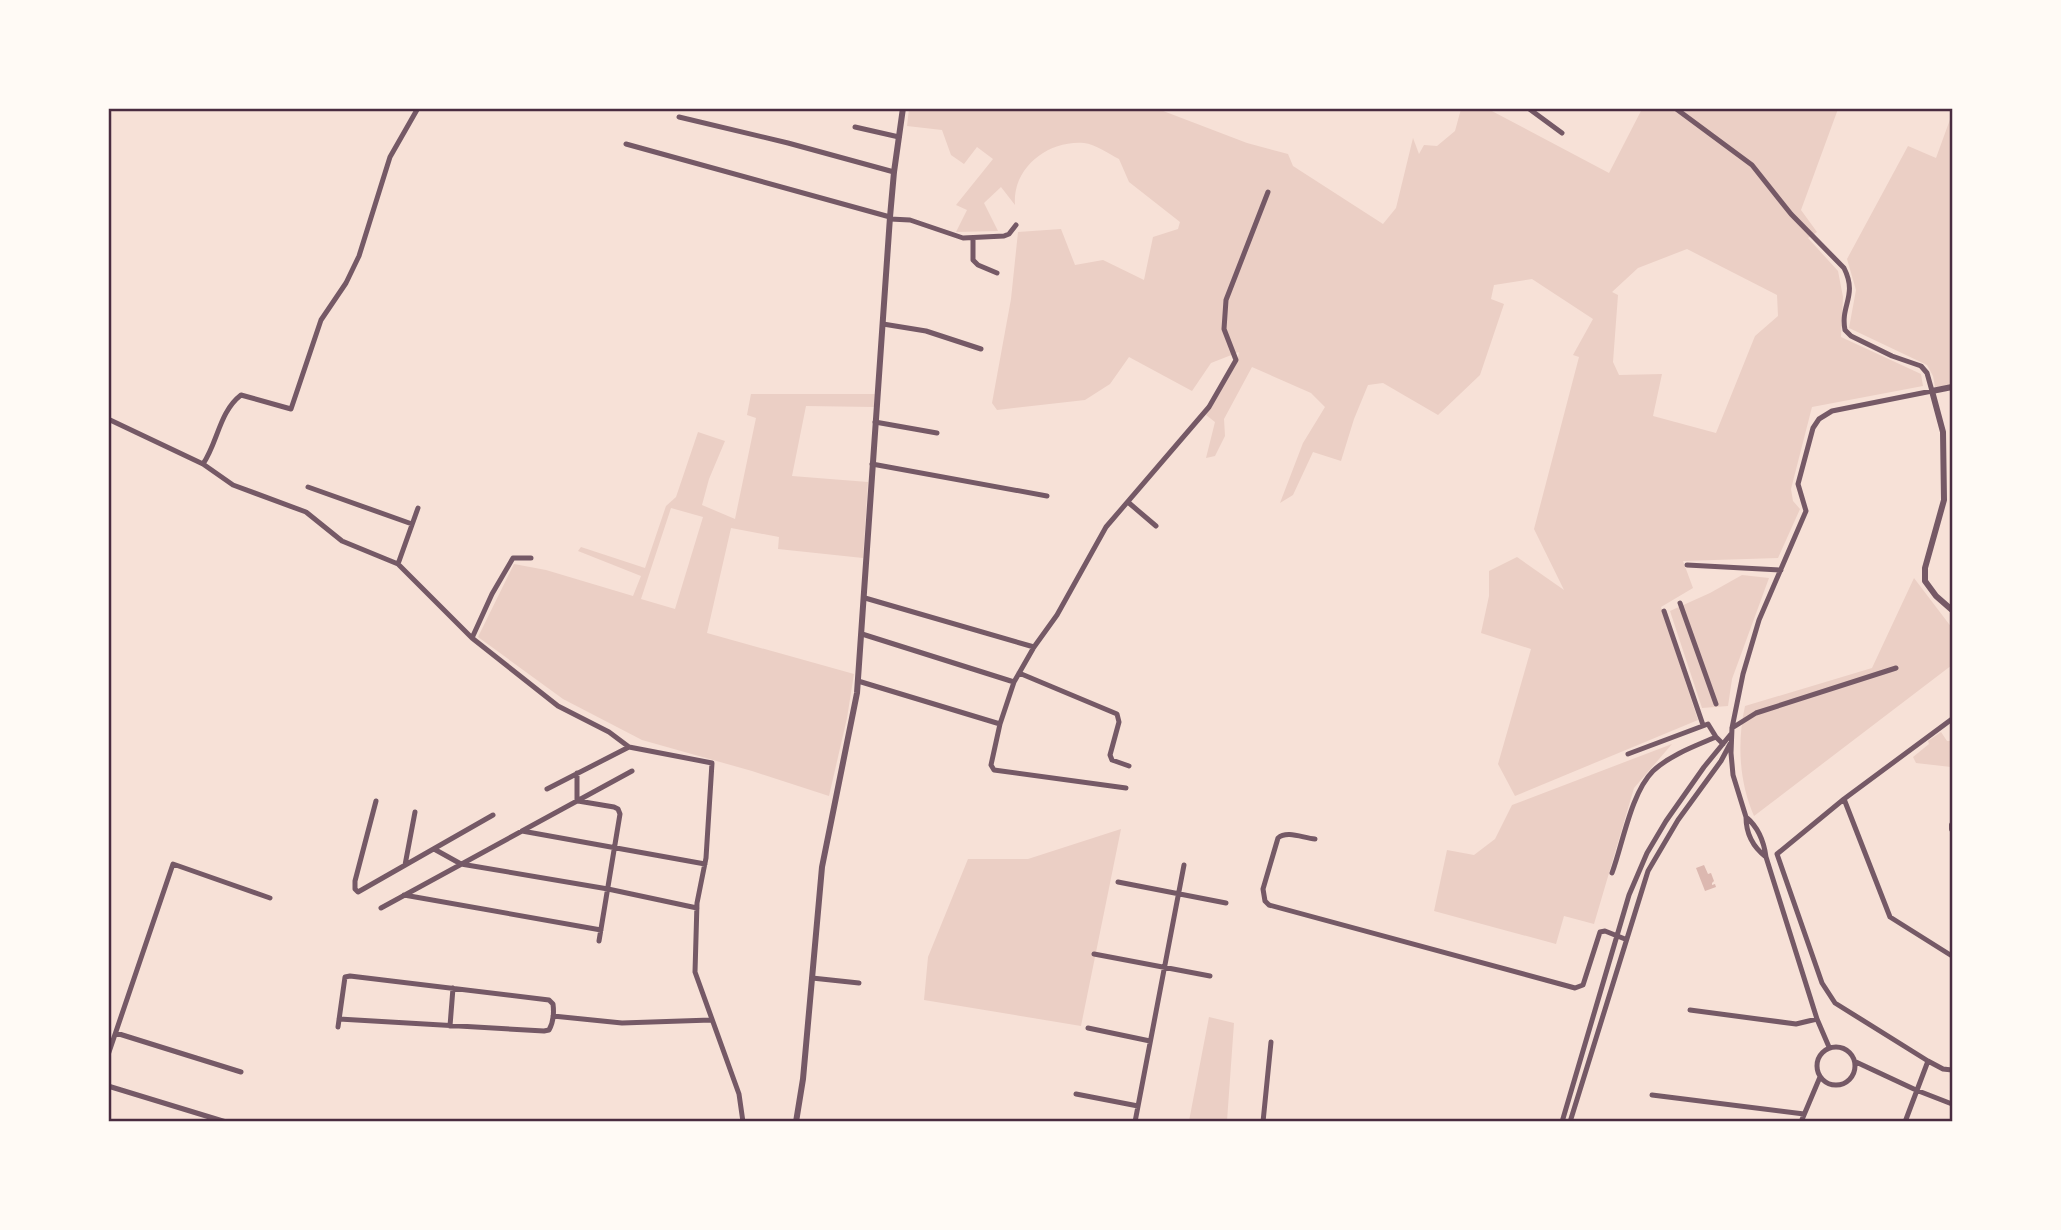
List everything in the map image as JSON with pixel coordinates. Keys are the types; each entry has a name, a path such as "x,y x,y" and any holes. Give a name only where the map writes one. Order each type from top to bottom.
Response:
{"street":[{"path":"203,464 211,453 229,404 241,395 291,409 321,320 346,283 359,256 390,157 418,108"},
{"path":"796,1122 803,1079 822,867 858,681 890,218 903,108"},
{"path":"1528,108 1562,133"},
{"path":"1675,108 1752,165 1791,214 1844,268 1851,294 1844,315 1845,330 1851,336 1892,356 1921,366 1927,373 1943,432 1944,500 1924,574 1928,587 1952,610"},
{"path":"680,117 894,172"},
{"path":"855,127 899,137"},
{"path":"626,144 890,218 910,220 948,235 973,238 1004,236 1016,225"},
{"path":"1126,788 996,771 991,765 1000,724 1014,682 1057,615 1106,527 1209,407 1232,370 1236,360 1224,329 1226,300 1268,192"},
{"path":"973,238 973,260 997,273"},
{"path":"883,324 926,331 981,349"},
{"path":"1570,1122 1648,872 1678,820 1721,761 1732,734 1743,674 1759,620 1806,511 1798,484 1812,428 1819,419 1832,411 1952,387"},
{"path":"108,419 203,464 233,485 306,512 342,541 398,564 472,638 558,706 609,732 629,747 712,763 705,864 697,908 695,972 739,1094 743,1122"},
{"path":"875,422 937,433"},
{"path":"872,464 1046,496"},
{"path":"308,487 412,524"},
{"path":"1129,503 1156,526"},
{"path":"398,564 418,508"},
{"path":"472,638 492,594 513,558 531,558"},
{"path":"1687,565 1781,570"},
{"path":"865,598 1034,647"},
{"path":"1680,603 1716,704"},
{"path":"1664,611 1703,725"},
{"path":"862,634 1014,682"},
{"path":"1562,1122 1588,1026 1629,895 1647,853 1703,767 1732,734 1756,713 1896,668"},
{"path":"1019,673 1116,714 1119,722 1110,755 1112,760 1129,765"},
{"path":"858,681 1000,724"},
{"path":"1952,719 1844,799 1777,854 1822,983 1835,1003 1928,1061 1943,1069 1952,1070"},
{"path":"1628,754 1708,724 1723,744"},
{"path":"1732,734 1733,775 1746,817 1746,826 1755,848 1766,857 1816,1018 1829,1047"},
{"path":"1612,873 1640,788 1654,771 1684,751 1716,737"},
{"path":"547,789 629,747"},
{"path":"381,908 632,771"},
{"path":"577,773 577,801"},
{"path":"1844,799 1890,917 1952,956"},
{"path":"376,801 355,881 355,889 358,892 493,816"},
{"path":"577,801 618,809 619,818 599,941"},
{"path":"405,865 415,812"},
{"path":"523,831 705,864"},
{"path":"1315,839 1287,834 1278,838 1263,889 1265,901 1269,905 1575,988 1583,985 1600,932 1605,931 1625,939"},
{"path":"434,849 461,864 608,889 697,908"},
{"path":"108,1055 173,864 270,898"},
{"path":"1135,1122 1184,864"},
{"path":"1118,882 1226,903"},
{"path":"404,895 601,930"},
{"path":"1094,954 1210,976"},
{"path":"338,1027 345,977 356,975 549,1000 554,1004 552,1025 549,1030 544,1031 339,1020"},
{"path":"812,978 859,983"},
{"path":"450,1026 453,988"},
{"path":"1690,1010 1796,1024 1816,1018"},
{"path":"553,1016 622,1023 711,1020"},
{"path":"1088,1028 1150,1041"},
{"path":"116,1033 242,1072"},
{"path":"1263,1122 1271,1042"},
{"path":"1829,1047 1846,1048 1856,1062 1851,1079 1844,1084 1835,1086 1820,1077 1817,1060 1829,1047"},
{"path":"1905,1122 1928,1061"},
{"path":"1856,1062 1952,1104"},
{"path":"1801,1122 1820,1077"},
{"path":"108,1086 226,1122"},
{"path":"1076,1094 1138,1106"},
{"path":"1652,1095 1804,1114"}],"shaded area":[{"path":"909,109 1158,109 1247,143 1288,154 1293,166 1383,224 1396,208 1413,138 1419,154 1424,145 1437,146 1455,131 1461,109 1488,109 1609,173 1642,109 1838,109 1801,210 1817,232 1808,238 1838,271 1843,297 1841,337 1921,374 1923,386 1812,407 1791,489 1793,501 1800,509 1778,558 1683,561 1693,588 1661,607 1698,720 1515,796 1498,764 1531,649 1481,633 1489,596 1489,571 1517,557 1564,590 1534,529 1579,357 1573,355 1593,319 1532,279 1494,285 1491,299 1504,304 1480,375 1438,415 1383,383 1368,385 1341,461 1313,452 1293,495 1280,503 1303,443 1325,407 1311,393 1252,367 1224,419 1225,436 1215,456 1206,458 1215,422 1206,415 1237,363 1239,352 1211,363 1192,391 1129,357 1110,384 1085,400 997,410 992,403 1011,299 1018,232 1061,229 1075,265 1103,260 1144,280 1153,237 1178,229 1180,222 1129,182 1119,159 1088,144 1071,143 1046,152 1026,168 1019,179 1015,205 1001,187 984,203 998,231 956,232 967,210 956,205 993,159 977,147 964,164 951,155 942,130 907,126","holes":["1687,249 1777,295 1778,316 1755,336 1716,433 1653,416 1662,374 1619,375 1613,362 1618,295 1612,292 1638,268"]},
{"path":"1952,114 1952,385 1935,387 1927,365 1849,328 1856,290 1847,259 1908,146 1936,158"},
{"path":"751,394 875,394 874,407 806,406 792,476 868,482 863,558 778,549 779,537 731,528 707,633 854,674 829,796 642,740 563,699 478,637 514,564 546,570 633,596 641,576 578,551 581,547 645,568 666,506 676,497 698,432 725,441 709,479 702,505 735,519 756,418 747,415","holes":["671,508 703,517 675,609 641,599"]},
{"path":"1742,575 1769,578 1732,679 1728,706 1702,708 1670,611"},
{"path":"1914,578 1952,628 1952,665 1754,816 1742,776 1741,734 1745,706 1872,668"},
{"path":"1941,732 1947,741 1952,741 1951,767 1916,763 1913,757"},
{"path":"1672,744 1634,788 1594,924 1564,916 1556,944 1434,911 1447,850 1474,855 1495,839 1512,805"},
{"path":"1121,829 1081,1026 924,1000 928,957 968,859 1028,859"},
{"path":"1704,865 1708,874 1711,873 1714,881 1712,885 1715,884 1716,887 1705,891 1696,868"},
{"path":"1209,1017 1234,1023 1227,1121 1189,1121"}]}
